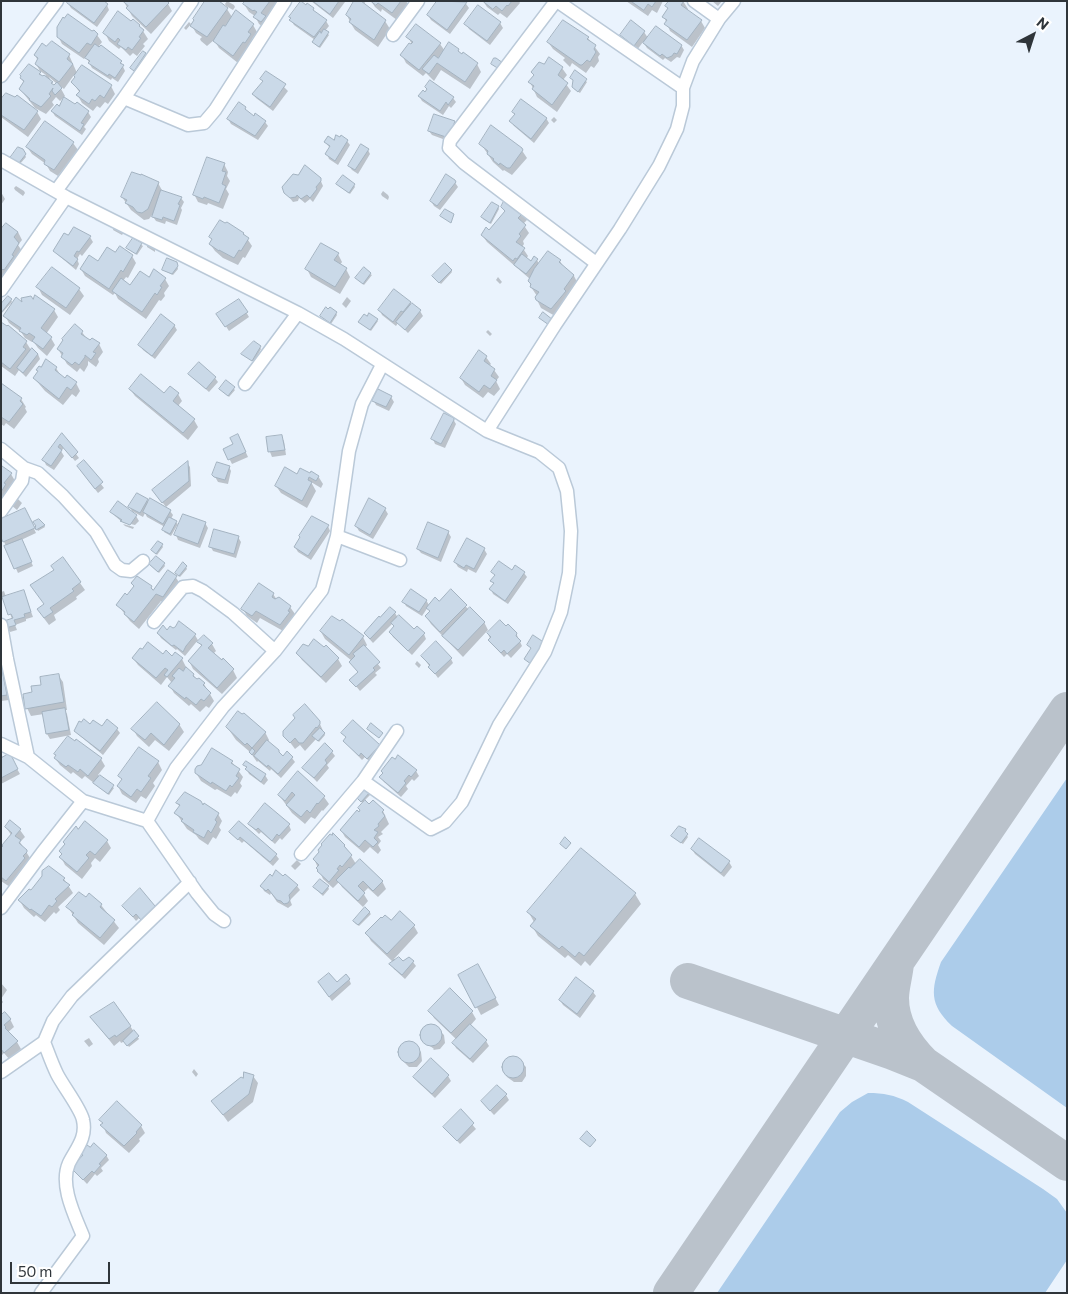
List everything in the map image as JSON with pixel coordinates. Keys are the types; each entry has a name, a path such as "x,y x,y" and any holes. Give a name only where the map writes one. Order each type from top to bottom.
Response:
{"street":[{"path":"1,76 57,1"},
{"path":"1,290 124,98 192,1"},
{"path":"124,98 188,124 204,123 215,110 285,1"},
{"path":"393,35 418,1"},
{"path":"596,264 464,163 449,148 450,141 556,1 683,88"},
{"path":"694,1 719,19"},
{"path":"487,431 620,229 659,166 677,129 683,106 683,88 693,62 719,19 734,1"},
{"path":"1,160 61,194 298,313 344,339 487,431 539,452 559,468 567,491 570,531 569,573 561,612 545,652 499,725 462,802 446,822 431,829 363,781"},
{"path":"245,384 298,313"},
{"path":"147,820 176,768 223,707 275,651 322,590 337,536 349,451 362,404 382,365"},
{"path":"1,449 24,468 38,473 63,496 96,532 115,565 122,570 131,571 143,561"},
{"path":"1,511 22,480 24,468"},
{"path":"337,536 400,560"},
{"path":"154,622 183,586 193,586 233,613 275,651"},
{"path":"1,625 4,660 28,756"},
{"path":"301,854 363,781 398,731"},
{"path":"1,744 28,756 83,801 147,820 214,914 224,921"},
{"path":"1,908 83,801"},
{"path":"1,1072 44,1042 53,1021 72,996 190,882"},
{"path":"41,1293 83,1236 71,1211 67,1174 69,1164 82,1141 84,1132 83,1119 57,1074 44,1042"}],"shaded area":[{"path":"1067,778 1067,1108 952,1026 939,1011 934,996 934,989 941,962"},
{"path":"868,1093 889,1095 908,1102 1057,1199 1067,1213 1067,1260 1045,1293 717,1293 840,1112 852,1102"}],"building":[{"path":"68,1 104,1 108,4 94,23 67,3"},
{"path":"123,1 167,1 169,3 146,27 126,8 128,6"},
{"path":"205,1 219,1 228,8 207,37 190,26"},
{"path":"245,1 270,1 261,13 266,16 261,22 253,17 257,12 243,4"},
{"path":"301,1 314,8 313,10 327,20 314,37 289,20 291,18 289,17"},
{"path":"313,1 339,1 330,14"},
{"path":"354,1 361,1 386,20 374,40 349,22 351,19 346,15"},
{"path":"371,1 401,1 392,13 378,3 376,5"},
{"path":"437,1 467,2 447,30 427,15"},
{"path":"483,1 512,1 502,11 496,6 493,9"},
{"path":"631,1 656,1 652,7 648,4 644,10"},
{"path":"669,1 684,1 681,5 702,20 687,40 664,24 667,20 662,17 668,8 665,6"},
{"path":"478,5 501,22 487,41 464,24"},
{"path":"236,10 254,24 248,32 251,34 233,56 213,41 223,25 225,26"},
{"path":"118,11 131,21 133,19 144,30 139,37 141,38 132,50 128,47 126,50 117,44 120,40 118,38 115,42 103,33"},
{"path":"68,14 98,34 91,45 87,43 79,53 57,37 57,27 63,17"},
{"path":"563,20 589,37 587,39 596,45 594,49 596,52 590,62 587,60 580,65 547,42"},
{"path":"631,20 645,31 634,46 620,35"},
{"path":"416,24 441,43 419,70 400,55 409,43 413,42 406,37"},
{"path":"656,26 682,45 677,54 674,53 667,58 662,54 660,56 643,43"},
{"path":"324,29 329,32 319,47 312,42 320,31 321,33"},
{"path":"52,41 70,54 67,59 73,64 59,82 35,64 38,58 34,55 42,43 46,46"},
{"path":"449,42 459,49 458,51 462,54 463,52 478,63 465,82 437,63 429,74 422,69 434,55 438,58"},
{"path":"95,44 99,47 101,45 122,61 120,63 124,65 115,78 109,74 108,76 88,63 90,61 85,58"},
{"path":"143,51 146,53 134,71 130,68"},
{"path":"549,57 563,67 558,75 568,83 552,105 532,89 534,86 528,82 534,75 531,72 539,62 544,64"},
{"path":"494,58 503,63 499,69 491,64"},
{"path":"29,64 41,72 39,74 44,75 53,82 51,83 54,85 57,82 62,88 55,95 52,91 53,88 49,94 51,96 41,107 29,100 19,89 24,81 20,78 20,75"},
{"path":"82,65 112,85 104,98 100,95 95,101 92,99 89,104 76,95 80,91 71,82"},
{"path":"575,70 587,79 578,92 572,87 573,80 570,78"},
{"path":"266,71 286,84 270,107 252,94 263,81 260,79"},
{"path":"430,80 454,97 448,105 446,102 440,111 418,96 423,90 425,92 427,89 425,87"},
{"path":"6,93 15,97 17,95 38,111 24,130 1,115 1,99"},
{"path":"64,97 75,104 77,102 89,111 81,123 84,124 80,131 51,111 57,104 59,106"},
{"path":"521,99 547,118 531,139 509,121 515,114 512,112"},
{"path":"239,102 254,116 255,113 266,121 255,136 227,119"},
{"path":"434,114 455,121 449,138 428,131"},
{"path":"45,121 74,142 54,170 44,164 45,160 26,147"},
{"path":"491,125 523,150 510,168 500,163 499,165 487,154 488,151 479,144"},
{"path":"336,135 340,137 341,135 348,140 335,161 325,154 330,146 324,142 328,136 334,140"},
{"path":"361,144 369,149 355,170 348,166"},
{"path":"18,147 23,149 26,154 19,163 10,158"},
{"path":"207,157 225,163 222,171 226,172 222,184 226,186 219,203 193,195"},
{"path":"305,165 321,178 321,181 310,198 307,195 301,199 297,195 290,198 284,193 282,187 293,174 298,175"},
{"path":"132,172 159,182 148,209 142,213 137,212 133,207 125,203 127,200 121,197"},
{"path":"446,174 456,182 437,206 430,201"},
{"path":"343,175 355,184 349,193 336,184"},
{"path":"161,190 182,197 178,204 180,205 174,221 163,217 162,220 152,217"},
{"path":"506,197 525,211 518,218 526,225 516,242 525,248 517,259 515,258 513,261 481,235 486,227 489,230 505,211 501,207"},
{"path":"492,202 499,206 490,223 481,217"},
{"path":"445,209 454,214 451,223 440,216"},
{"path":"220,220 225,223 227,222 249,238 234,258 209,244 212,239 209,237"},
{"path":"6,223 18,232 14,237 19,243 12,255 14,256 4,270 1,271 1,229"},
{"path":"74,227 91,236 74,256 78,259 73,266 53,251 64,233 68,235"},
{"path":"133,238 142,243 136,254 126,248"},
{"path":"321,243 339,253 334,260 347,268 335,287 305,269"},
{"path":"120,246 133,255 123,272 121,270 109,289 80,269 89,255 98,261 107,247 115,252"},
{"path":"548,251 561,260 559,262 574,275 564,289 566,291 551,309 536,300 535,297 539,292 530,287 531,284 528,281 534,269"},
{"path":"522,254 531,261 534,256 538,259 526,274 514,265"},
{"path":"167,258 177,262 178,266 172,274 162,270"},
{"path":"445,263 452,270 439,283 432,276"},
{"path":"52,267 80,288 66,308 36,287"},
{"path":"364,267 371,273 363,284 355,278"},
{"path":"154,269 166,278 160,286 162,287 157,295 155,293 142,312 112,291 121,278 130,285 140,271 149,277"},
{"path":"394,289 411,302 393,322 378,310"},
{"path":"35,295 55,309 41,328 52,337 43,349 32,341 35,337 29,333 27,335 19,331 21,328 3,316 16,297 22,302 21,298 31,296 33,299"},
{"path":"8,296 12,299 1,313 1,304"},
{"path":"239,299 248,312 225,327 216,314"},
{"path":"412,303 421,310 405,330 396,322"},
{"path":"326,307 328,309 330,307 337,312 330,323 320,316"},
{"path":"543,312 553,320 549,325 539,318"},
{"path":"369,313 378,319 370,330 358,322 364,314 367,316"},
{"path":"161,314 175,325 152,356 138,345"},
{"path":"1,322 8,325 27,341 23,347 26,349 10,369 1,362"},
{"path":"75,324 83,331 81,334 90,340 92,338 100,343 93,352 96,353 91,360 85,355 79,365 75,362 72,365 61,357 63,353 57,349 62,339"},
{"path":"254,341 261,346 252,361 241,354"},
{"path":"32,348 38,354 23,373 17,368"},
{"path":"479,350 487,356 484,361 495,369 491,376 497,380 490,389 484,385 479,392 460,378"},
{"path":"46,359 57,367 55,370 65,378 67,375 77,382 71,390 67,387 59,399 33,378 38,371 36,370 39,366 41,367"},
{"path":"199,362 216,377 206,389 188,374"},
{"path":"141,374 164,393 170,386 179,393 173,401 195,419 183,433 129,389"},
{"path":"226,380 235,387 228,396 219,389"},
{"path":"1,383 22,398 20,401 23,404 9,422 1,417"},
{"path":"378,389 392,396 386,407 372,401"},
{"path":"444,413 454,418 454,420 441,444 431,439"},
{"path":"62,433 78,452 72,458 60,444 58,447 62,450 51,466 42,460"},
{"path":"238,434 246,452 228,460 223,449 233,444 230,438"},
{"path":"282,435 285,450 268,452 266,437"},
{"path":"84,460 103,482 95,489 77,466"},
{"path":"188,461 189,481 162,503 152,490"},
{"path":"217,462 230,466 225,480 212,475"},
{"path":"2,466 12,473 4,483 6,484 1,492"},
{"path":"285,467 297,474 300,468 310,473 311,471 319,476 316,481 309,477 308,480 312,482 302,501 275,486"},
{"path":"137,493 148,499 140,513 128,507"},
{"path":"150,498 171,510 163,524 143,512"},
{"path":"369,498 386,508 370,535 355,526"},
{"path":"118,501 137,515 130,525 120,521 122,520 110,512"},
{"path":"25,508 35,528 3,542 1,538 1,519"},
{"path":"183,514 206,522 198,544 174,535"},
{"path":"312,516 329,525 308,556 294,547"},
{"path":"169,517 177,521 170,534 162,530"},
{"path":"39,519 45,525 36,530 33,522"},
{"path":"428,522 449,531 438,558 417,549"},
{"path":"214,529 239,536 234,554 209,547"},
{"path":"467,538 485,548 474,569 466,565 464,568 454,562"},
{"path":"22,539 32,562 14,569 4,546"},
{"path":"158,541 163,544 156,554 151,550"},
{"path":"156,556 165,563 158,572 149,564"},
{"path":"63,557 81,582 72,589 74,591 50,608 53,612 44,618 37,609 44,604 30,585 54,570 51,566"},
{"path":"499,561 512,570 515,565 525,572 505,601 489,589 494,583 490,581 495,575 491,572"},
{"path":"183,562 187,566 179,576 175,573"},
{"path":"168,570 177,576 163,597 156,594 134,622 116,605 125,593 127,595 134,586 131,583 137,576 152,586 153,590"},
{"path":"259,583 274,593 272,597 275,599 279,597 291,606 288,611 290,612 280,625 256,611 252,616 241,609"},
{"path":"411,589 427,600 419,612 402,602"},
{"path":"451,589 467,605 440,632 425,616 430,611 426,608 435,597 439,601"},
{"path":"24,590 31,612 24,614 25,617 14,620 16,625 6,628 4,621 13,618 11,614 8,615 2,597"},
{"path":"390,607 396,612 370,639 364,633"},
{"path":"470,607 485,622 458,650 442,636"},
{"path":"399,615 414,629 417,626 425,633 408,651 389,632 394,626 391,623"},
{"path":"332,616 340,621 342,619 364,636 349,655 320,631"},
{"path":"500,620 506,626 508,624 517,633 516,636 521,641 507,654 504,650 501,653 488,640 491,637 487,633"},
{"path":"179,621 196,634 183,652 174,645 172,646 157,633 163,625 167,630 170,626 175,627"},
{"path":"204,635 213,643 208,648 222,660 223,658 234,669 217,688 188,661 202,645 197,642"},
{"path":"533,635 545,643 531,664 524,659 531,648 527,645"},
{"path":"314,639 324,647 326,645 339,658 321,677 296,653 303,644 308,646"},
{"path":"436,641 452,658 435,674 428,667 430,665 421,656"},
{"path":"148,642 163,654 166,650 172,656 175,652 183,658 167,677 164,675 168,670 165,668 156,678 132,658"},
{"path":"364,645 380,662 373,668 375,670 356,687 349,680 358,672 349,662 355,656 353,654"},
{"path":"1,665 7,695 1,696"},
{"path":"186,667 194,674 193,676 205,683 203,685 211,693 204,701 201,699 196,705 168,686 175,678 172,676 179,668 183,671"},
{"path":"59,674 64,702 25,709 23,694 32,692 31,686 41,685 40,677"},
{"path":"157,702 180,724 164,745 151,733 145,740 131,729"},
{"path":"305,704 320,721 320,724 303,743 299,743 295,738 290,743 283,736 283,731 295,718 293,715"},
{"path":"65,708 69,730 46,734 42,712"},
{"path":"238,711 242,714 244,713 266,732 252,748 247,743 245,745 226,727"},
{"path":"84,719 90,724 93,720 102,726 107,719 118,728 100,751 74,731 79,721 81,722"},
{"path":"353,720 380,745 367,759 361,753 359,756 343,741 346,737 341,733"},
{"path":"371,723 383,733 379,738 367,729"},
{"path":"320,728 325,733 318,741 312,736"},
{"path":"68,736 75,741 76,739 102,758 88,776 80,769 78,772 68,765 66,767 54,758 56,755 54,754"},
{"path":"267,740 283,756 287,751 293,757 278,774 254,756"},
{"path":"325,743 333,751 325,760 327,763 314,778 302,768"},
{"path":"139,747 159,761 148,776 151,778 141,792 137,789 131,797 117,786 122,779 118,776"},
{"path":"212,748 233,761 231,763 240,769 236,776 239,778 226,791 195,773 197,766 201,765"},
{"path":"252,748 255,751 252,755 249,752"},
{"path":"10,753 18,769 1,778 1,755 2,757"},
{"path":"398,755 417,770 404,781 406,783 398,793 379,777 383,773 381,771 392,757 395,759"},
{"path":"246,761 266,774 261,782 245,769 247,767 243,765"},
{"path":"298,771 325,796 310,813 307,810 301,817 286,805 295,795 292,792 285,801 278,795"},
{"path":"100,775 114,785 108,794 93,783"},
{"path":"364,786 371,791 361,802 355,796"},
{"path":"185,792 201,801 203,805 204,803 219,813 211,833 208,830 204,838 193,832 194,830 181,821 183,819 174,813 180,805 176,803"},
{"path":"365,800 369,804 373,800 384,810 382,812 385,816 374,830 378,832 374,838 378,842 373,847 365,840 359,847 340,830 357,810 359,812 358,808"},
{"path":"265,803 290,824 279,836 277,834 272,841 258,828 256,830 248,824"},
{"path":"10,820 21,829 15,836 21,840 19,843 27,852 23,856 25,858 6,881 1,877 1,848 12,833 5,827"},
{"path":"85,821 108,840 95,855 90,851 86,855 89,858 77,872 59,857 62,854 59,851 65,844 63,842 76,826 78,829"},
{"path":"239,821 277,854 270,862 240,837 238,840 229,832"},
{"path":"679,826 686,829 685,831 688,834 681,843 671,836"},
{"path":"333,833 352,855 342,867 340,865 337,869 339,870 329,882 317,871 316,868 319,865 313,859 319,852 321,844"},
{"path":"565,837 571,843 566,849 560,844"},
{"path":"699,838 730,861 721,873 691,849"},
{"path":"581,848 636,893 584,956 579,952 575,957 562,946 559,949 530,926 536,919 527,912"},
{"path":"360,859 383,881 373,891 363,881 358,886 365,893 358,901 336,880"},
{"path":"49,866 65,878 63,880 70,885 55,899 57,901 52,907 49,905 41,916 18,900 29,889 31,890 42,876 42,871"},
{"path":"276,870 283,876 285,874 298,885 289,895 290,900 288,903 284,904 277,900 268,889 266,891 260,886"},
{"path":"320,879 329,886 322,894 313,887"},
{"path":"140,888 155,906 141,920 136,914 133,917 122,906"},
{"path":"79,892 86,897 89,893 102,904 100,907 115,920 100,938 72,915 74,913 66,907"},
{"path":"365,907 370,912 358,925 353,921"},
{"path":"400,911 415,925 387,954 365,933 381,917 385,915 391,920"},
{"path":"399,957 403,961 409,957 414,961 402,975 389,964"},
{"path":"478,964 496,998 475,1008 458,975"},
{"path":"329,973 337,982 346,974 350,979 329,997 318,982"},
{"path":"576,977 594,991 577,1014 559,1000"},
{"path":"450,988 473,1011 451,1033 428,1011"},
{"path":"114,1002 131,1026 116,1037 115,1035 109,1039 90,1017"},
{"path":"5,1012 11,1019 4,1025 5,1028 18,1041 4,1053 1,1049 1,1015"},
{"path":"431,1024 439,1027 442,1035 439,1043 431,1046 423,1043 420,1035 423,1027"},
{"path":"470,1024 487,1040 470,1059 452,1043"},
{"path":"134,1030 139,1036 127,1046 123,1041"},
{"path":"409,1041 417,1044 420,1052 417,1060 409,1063 401,1060 398,1052 401,1044"},
{"path":"513,1056 521,1059 524,1067 521,1075 513,1078 505,1075 502,1067 505,1059"},
{"path":"431,1058 449,1075 432,1094 413,1077"},
{"path":"244,1072 254,1075 249,1094 223,1115 211,1101 241,1077 243,1078"},
{"path":"497,1085 507,1094 490,1111 481,1101"},
{"path":"117,1101 142,1125 124,1146 100,1125 103,1123 99,1120"},
{"path":"461,1109 474,1123 457,1141 443,1127"},
{"path":"587,1131 596,1140 590,1147 580,1139"},
{"path":"94,1143 107,1155 94,1173 92,1171 83,1180 71,1168 83,1155 80,1153 87,1145 90,1147"}],"taxiway":[{"path":"671,1293 1067,710"},
{"path":"896,963 891,994 893,1017 900,1034 916,1057 923,1064 1067,1163"},
{"path":"688,981 923,1064"}]}
